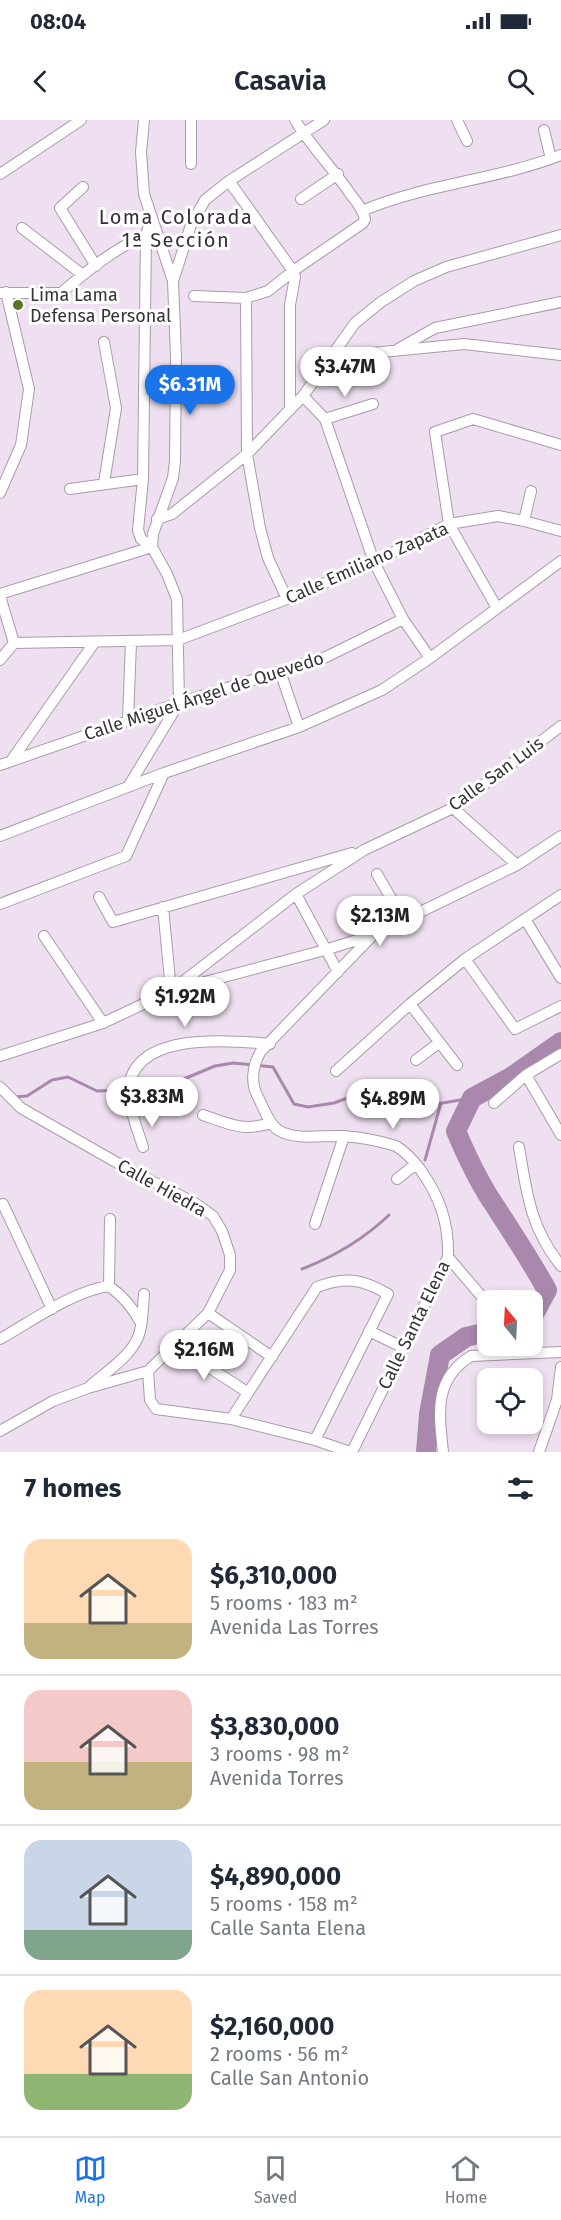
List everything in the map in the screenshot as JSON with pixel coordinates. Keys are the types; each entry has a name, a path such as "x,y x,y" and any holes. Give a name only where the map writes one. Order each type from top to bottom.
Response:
{"street":[{"path":"0,174 81,120"},
{"path":"144,120 141,152 142,178 151,217 173,281 176,357 173,478 157,519 152,547"},
{"path":"295,120 303,134 338,174 364,215"},
{"path":"173,281 191,225 205,200 229,181 324,120"},
{"path":"457,120 467,141"},
{"path":"191,164 194,122"},
{"path":"194,296 246,298 268,291 359,226 364,215 382,202 556,157 544,130"},
{"path":"301,198 338,174"},
{"path":"229,181 293,271 295,278 290,305 290,410"},
{"path":"83,187 60,208 96,266"},
{"path":"128,787 179,703 177,599 167,574 152,547 141,539 138,530 143,479 146,235 151,217"},
{"path":"22,228 83,275"},
{"path":"0,492 21,445 29,389 3,293 62,293 129,242 146,235"},
{"path":"157,519 172,514 247,454 303,396 355,323 381,302 414,281 446,267 561,235"},
{"path":"246,298 247,454 262,538 268,558 287,599"},
{"path":"392,352 435,328 561,302"},
{"path":"104,342 116,408 104,483"},
{"path":"331,357 464,344 561,355"},
{"path":"303,396 325,419 374,562 404,619 430,658"},
{"path":"325,419 373,404"},
{"path":"497,608 449,524 435,432 473,419 561,445"},
{"path":"70,489 143,479"},
{"path":"524,520 531,491"},
{"name":"Calle Emiliano Zapata","path":"14,643 178,640 287,599 374,562 449,524 498,516 524,520 561,531"},
{"path":"0,660 14,643 0,595 152,547"},
{"path":"0,836 164,773 300,727 382,690 430,658 561,561"},
{"name":"Calle Miguel Ángel de Quevedo","path":"5,763 179,703 326,657 404,619"},
{"path":"128,720 131,642"},
{"path":"5,763 94,643"},
{"path":"280,672 300,727"},
{"name":"Calle San Luis","path":"171,991 296,894 364,850 453,808 561,726"},
{"path":"0,904 126,856 164,773"},
{"path":"453,808 517,865"},
{"path":"0,1056 103,1023 171,991 373,935 517,865 561,837"},
{"name":"Calle San Luis","path":"99,897 113,922 364,850"},
{"path":"377,874 404,919"},
{"path":"296,894 338,972"},
{"path":"336,1071 410,1004 465,959 561,895"},
{"path":"163,907 171,991"},
{"path":"525,920 561,978"},
{"path":"203,1115 241,1128 255,1128 272,1123 255,1094 253,1076 258,1057 373,935"},
{"path":"44,936 103,1023"},
{"path":"550,958 561,950"},
{"path":"465,959 515,1029 561,1006"},
{"path":"410,1004 457,1065"},
{"path":"143,1147 129,1097 131,1080 146,1058 160,1050 184,1042 221,1040 270,1044"},
{"path":"416,1060 439,1043"},
{"path":"494,1103 526,1075 561,1055"},
{"path":"526,1075 561,1135"},
{"name":"Calle Hiedra","path":"0,1088 21,1107 128,1169 195,1203 213,1216 222,1231 230,1255 230,1270 208,1313 148,1371 88,1388 53,1401 0,1431"},
{"name":"Calle Santa Elena","path":"272,1123 278,1130 298,1136 344,1136 396,1146 404,1150 430,1183 443,1211 448,1237 448,1257 351,1452"},
{"path":"315,1224 344,1136"},
{"path":"519,1147 529,1203 537,1229 545,1246 561,1266"},
{"path":"397,1179 416,1164"},
{"path":"0,1205 3,1204 52,1309"},
{"path":"110,1219 110,1286"},
{"path":"448,1257 477,1292"},
{"path":"231,1419 317,1287 326,1283 353,1279 372,1285 388,1294 315,1440"},
{"path":"0,1339 52,1309 96,1288 110,1286 134,1310 141,1323"},
{"path":"88,1388 130,1348 140,1334 144,1294"},
{"path":"208,1313 272,1357"},
{"path":"369,1331 404,1347"},
{"path":"176,1346 247,1392"},
{"path":"443,1452 439,1413 441,1394 450,1375 460,1363 471,1356 561,1352"},
{"path":"539,1452 559,1402 561,1367"},
{"path":"148,1371 150,1400 156,1409 231,1419 315,1440 351,1452"}],"waterway":[{"path":"543,1297 547,1290 484,1188 456,1131 472,1098 511,1077 561,1042"},
{"path":"14,1097 27,1096 52,1080 68,1077 97,1091 122,1090 150,1093 215,1066 233,1063 273,1067 294,1104 308,1107 334,1103 350,1097 394,1091 437,1104 472,1098"},
{"path":"425,1160 441,1103"},
{"path":"302,1269 348,1246 389,1215"},
{"path":"426,1452 429,1414 440,1355 466,1337 477,1334"}],"place":[{"name":"Lima Lama Defensa Personal","path":"18,305"}],"district":[{"name":"Loma Colorada 1ª Sección","path":"176,228"}]}
